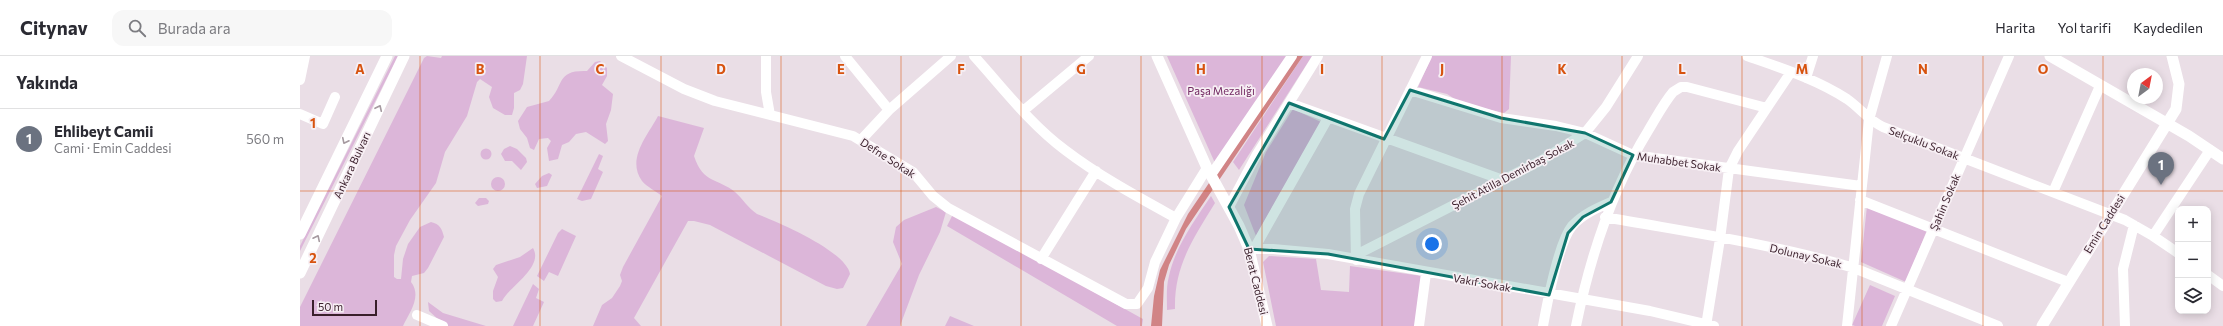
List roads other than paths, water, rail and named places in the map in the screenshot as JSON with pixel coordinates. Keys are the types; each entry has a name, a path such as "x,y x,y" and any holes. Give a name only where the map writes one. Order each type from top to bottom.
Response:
{"main road":[{"name":"Ankara Bulvarı","path":"302,226 386,56"},
{"name":"Ankara Bulvarı","path":"300,273 404,56"},
{"path":"1157,56 1209,171"},
{"path":"2050,56 2100,86 2169,124 2223,159"},
{"name":"Emin Caddesi","path":"2042,326 2110,214 2169,124 2176,109 2179,94 2172,56"},
{"name":"Berat Caddesi","path":"1209,171 1252,249 1267,326"}],"street":[{"path":"301,74 305,56"},
{"name":"Defne Sokak","path":"621,56 702,96 734,108 845,133 861,140 913,172 933,196 948,208 1118,301 1132,306 1140,301 1148,288 1156,262 1176,218"},
{"path":"766,56 766,92 770,115"},
{"path":"845,56 889,110"},
{"path":"861,140 889,110 951,56"},
{"path":"974,56 1023,112 1064,149 1096,171 1176,218 1292,56"},
{"path":"1023,112 1089,56"},
{"path":"1229,207 1318,56"},
{"path":"1356,257 1357,201 1384,139 1427,56"},
{"name":"Şehit Atilla Demirbaş Sokak","path":"1356,257 1567,146 1585,133 1606,107 1638,56"},
{"name":"Selçuklu Sokak","path":"1748,56 1806,78 1847,99 1869,120 2110,214 2153,236 2175,252"},
{"path":"1806,78 1813,56"},
{"path":"1847,326 1869,120 1887,56"},
{"name":"Şahin Sokak","path":"1891,326 2009,56"},
{"path":"1708,325 1729,169 1791,72"},
{"path":"2053,192 2100,86"},
{"path":"1576,326 1581,300 1611,202 1633,155 1667,100 1681,87 1767,108"},
{"name":"Muhabbet Sokak","path":"1410,90 1501,118 1556,126 1585,133 1633,155 1861,186"},
{"path":"300,114 322,124 335,97"},
{"path":"1289,103 1384,139 1503,180"},
{"path":"1252,249 1328,118"},
{"path":"2153,236 2210,150"},
{"path":"1041,259 1096,171"},
{"path":"1860,200 2068,282"},
{"path":"1543,326 1549,295 1565,241 1571,227 1583,217 1611,202"},
{"name":"Dolunay Sokak","path":"1605,218 1776,249 1854,268 1998,326"},
{"path":"2125,326 2123,269 2134,225"},
{"name":"Vakıf Sokak","path":"1252,249 1304,251 1356,257 1549,295 1664,314 1708,325"},
{"path":"1419,326 1426,272"},
{"path":"2211,277 2223,286"},
{"path":"417,315 443,326"}],"place":[{"name":"Ehlibeyt Camii","path":"2161,185"}],"park label":[{"name":"Paşa Mezalığı","path":"1221,91"}]}
